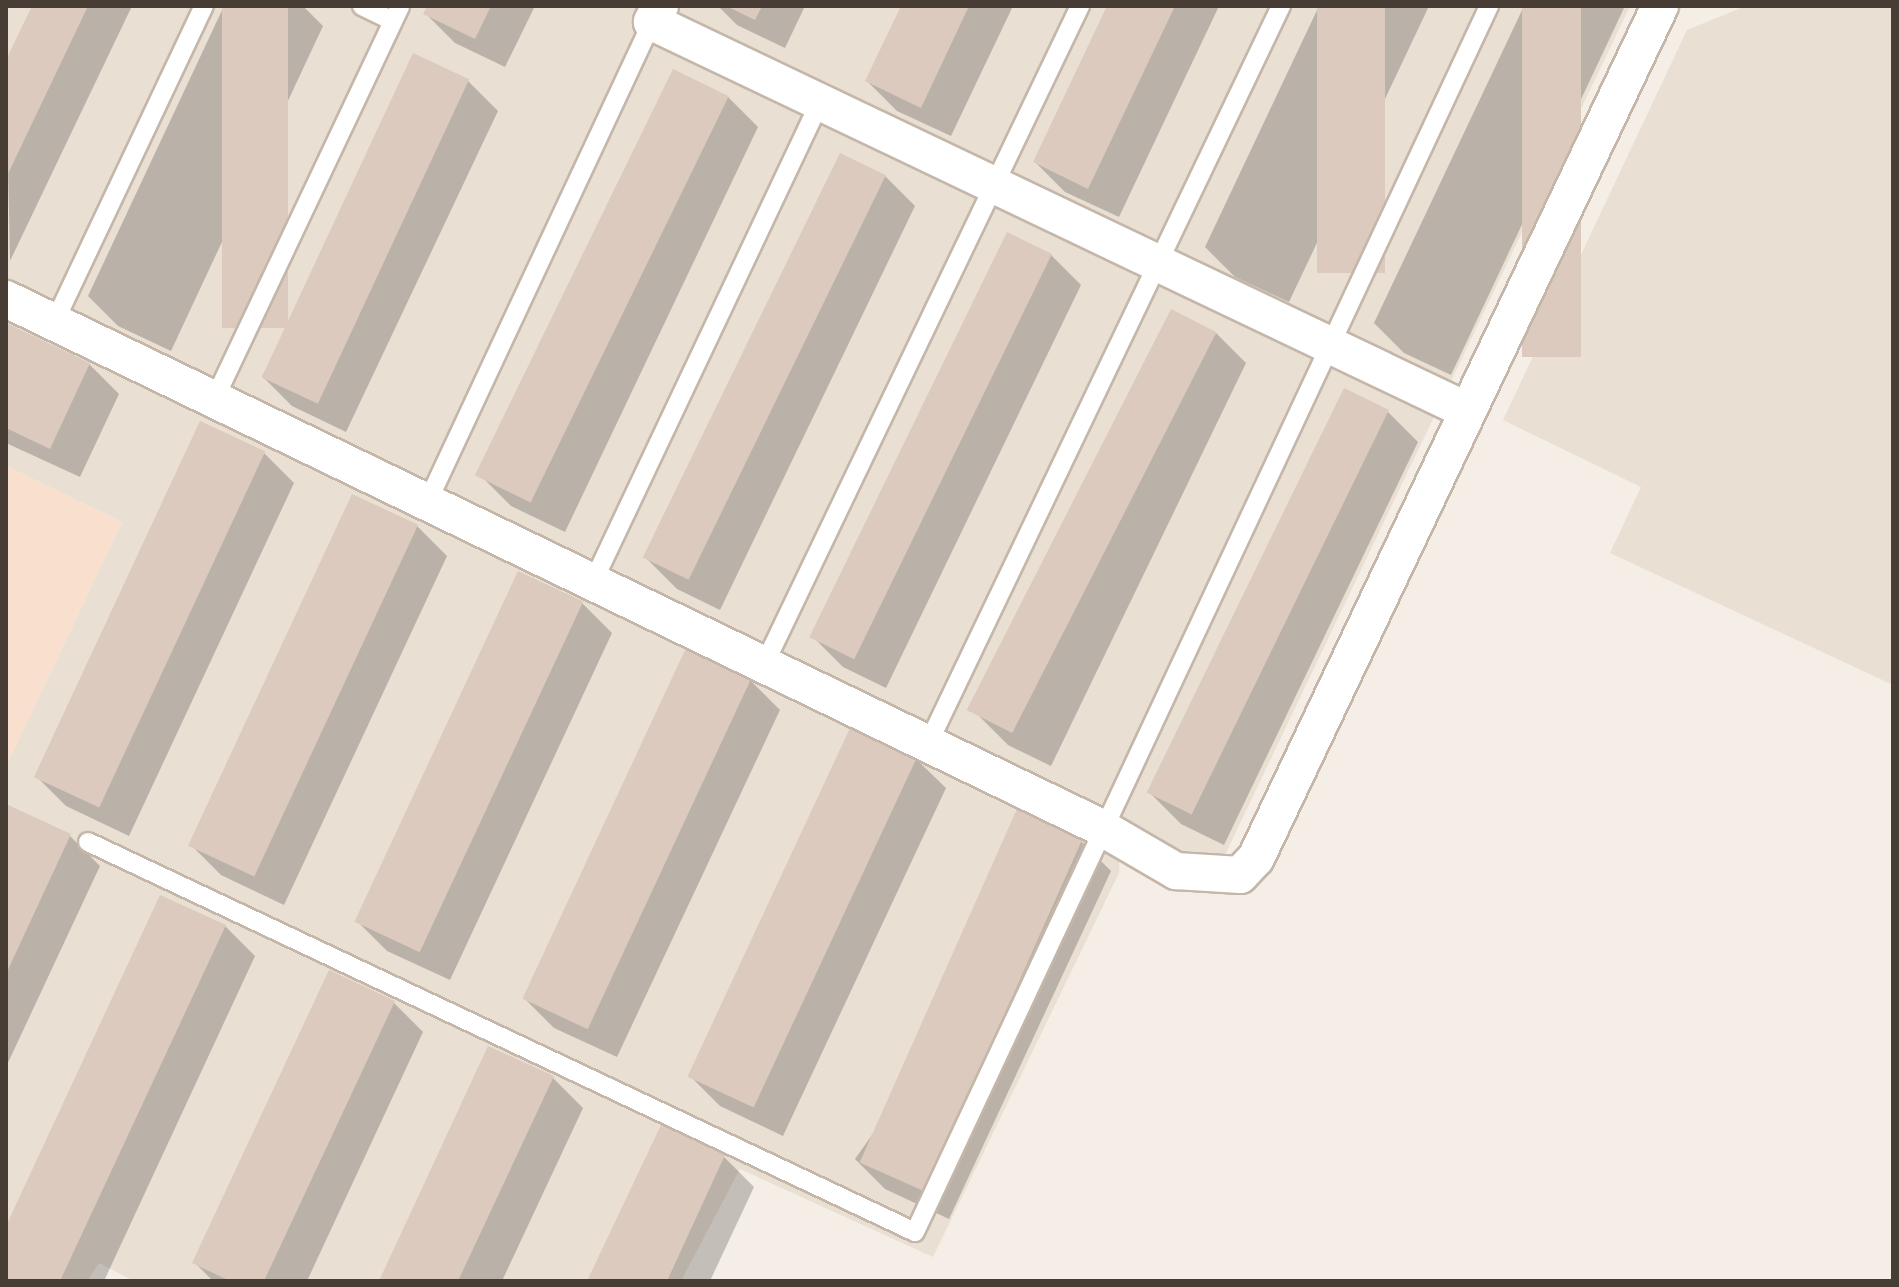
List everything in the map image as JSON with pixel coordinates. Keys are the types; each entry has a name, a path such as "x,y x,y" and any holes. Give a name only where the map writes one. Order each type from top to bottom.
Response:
{"street":[{"path":"6,299 1102,828 1176,871 1240,875 1256,858 1660,6"},
{"path":"656,14 820,102 1466,410"}],"lane":[{"path":"54,323 204,6"},
{"path":"215,398 397,14 362,6"},
{"path":"764,665 1080,6"},
{"path":"928,744 1281,6"},
{"path":"88,842 915,1232 1489,6"},
{"path":"427,503 656,14"},
{"path":"593,582 820,102"}],"shaded area":[{"path":"6,6 1630,6 1223,859 1186,856 6,293"},
{"path":"1746,6 1893,6 1893,685 1610,553 1641,487 1503,420 1687,30"},
{"path":"6,311 1120,851 1119,873 933,1257 740,1169 681,1281 134,1281 99,1263 87,1281 6,1281 6,766 122,522 6,466"},
{"path":"6,466 122,522 6,766"}],"building":[{"path":"32,6 88,6 6,178 6,60"},
{"path":"222,6 288,6 288,328 222,328"},
{"path":"427,6 491,6 475,39 423,14"},
{"path":"726,6 762,6 755,20"},
{"path":"901,6 969,6 921,108 865,81"},
{"path":"1107,6 1175,6 1088,189 1033,162"},
{"path":"1317,6 1385,6 1385,273 1317,273"},
{"path":"1522,6 1581,6 1581,357 1522,357"},
{"path":"413,53 469,79 318,404 262,377"},
{"path":"673,69 729,96 531,502 475,475"},
{"path":"840,153 886,175 689,580 643,557"},
{"path":"1007,232 1052,254 854,659 809,637"},
{"path":"1171,309 1216,332 1012,733 967,710"},
{"path":"6,323 90,363 50,449 6,428"},
{"path":"1344,388 1389,410 1192,814 1147,792"},
{"path":"200,421 265,451 99,808 34,777"},
{"path":"352,494 418,525 254,876 188,846"},
{"path":"518,571 583,601 420,952 354,922"},
{"path":"686,648 751,678 588,1029 522,999"},
{"path":"851,726 917,757 754,1108 687,1077"},
{"path":"6,804 71,834 6,974"},
{"path":"1017,809 1083,838 925,1192 860,1163"},
{"path":"160,895 226,925 60,1281 6,1281 6,1226"},
{"path":"329,970 395,1001 264,1281 230,1281 192,1263"},
{"path":"488,1046 554,1076 458,1281 379,1281"},
{"path":"661,1125 725,1155 667,1281 587,1281"}]}
